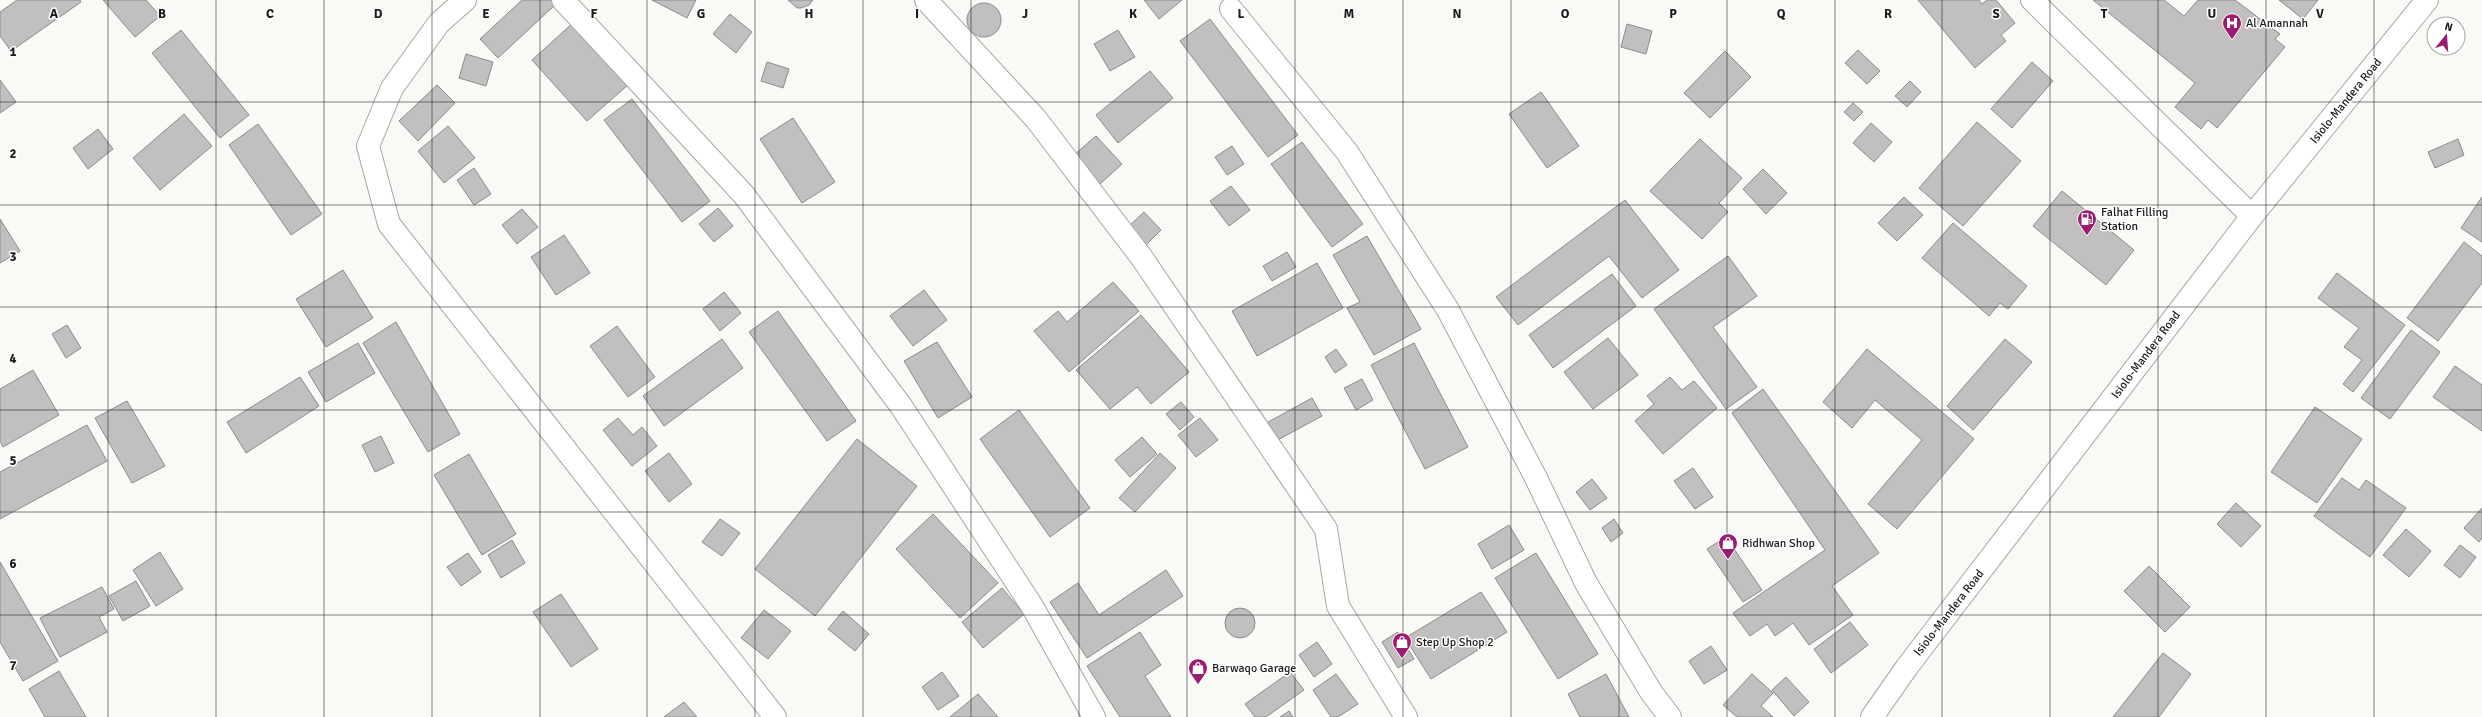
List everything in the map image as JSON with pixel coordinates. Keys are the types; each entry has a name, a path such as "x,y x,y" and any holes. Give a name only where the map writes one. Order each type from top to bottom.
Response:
{"main road":[{"path":"464,0 439,23 392,88 368,146 389,224 775,717"},
{"path":"563,0 744,195 896,399 1032,606 1094,717"},
{"path":"926,0 1036,119 1142,258 1326,529 1338,606 1406,717"},
{"path":"2032,0 2252,216"},
{"name":"Isiolo-Mandera Road","path":"1872,717 1907,666 2252,216 2427,0"},
{"path":"1231,9 1347,152 1448,310 1535,476 1586,583 1651,692 1670,717"}],"building":[{"path":"17,0 80,0 81,2 11,51 0,36 0,12"},
{"path":"103,0 146,0 160,16 135,37"},
{"path":"522,0 551,0 555,5 498,58 480,39"},
{"path":"652,0 696,0 687,18"},
{"path":"788,0 813,0 809,5 797,8"},
{"path":"1144,0 1182,0 1159,19"},
{"path":"1918,0 1979,0 1982,4 1987,0 1996,0 2015,23 2001,35 2006,41 1975,68"},
{"path":"2093,0 2164,0 2184,16 2198,0 2235,0 2280,34 2275,39 2285,47 2217,128 2208,120 2201,129 2175,107 2195,83"},
{"path":"2279,0 2318,0 2303,19"},
{"path":"981,3 987,3 991,4 998,10 1001,20 1000,27 994,34 987,37 981,37 977,36 970,30 967,23 967,17 968,13 974,6"},
{"path":"730,14 752,32 736,53 713,34"},
{"path":"1210,19 1298,135 1268,157 1180,41"},
{"path":"574,22 629,84 587,121 532,60"},
{"path":"1627,24 1652,31 1646,54 1621,47"},
{"path":"181,30 249,115 220,138 152,53"},
{"path":"1118,30 1135,57 1110,71 1094,44"},
{"path":"1858,50 1880,71 1867,84 1845,63"},
{"path":"1725,51 1751,77 1710,118 1684,93"},
{"path":"466,54 493,62 486,86 459,78"},
{"path":"767,62 789,69 783,88 761,81"},
{"path":"2032,62 2053,81 2012,128 1991,109"},
{"path":"1150,71 1173,98 1118,143 1096,115"},
{"path":"0,80 16,102 0,113"},
{"path":"1910,81 1921,92 1907,107 1895,96"},
{"path":"437,85 455,103 418,141 399,121"},
{"path":"1541,92 1579,146 1547,168 1509,114"},
{"path":"632,99 710,201 682,222 604,120"},
{"path":"1853,103 1863,112 1854,121 1844,112"},
{"path":"184,114 212,146 160,190 133,158"},
{"path":"793,118 835,182 802,203 760,139"},
{"path":"1977,122 2021,161 1963,226 1919,188"},
{"path":"1871,123 1892,142 1874,162 1853,143"},
{"path":"258,124 322,214 291,235 229,145"},
{"path":"448,126 475,158 444,183 418,151"},
{"path":"98,129 113,149 88,169 73,148"},
{"path":"1096,136 1122,164 1100,184 1074,155"},
{"path":"1700,139 1742,178 1719,203 1728,212 1702,239 1650,191"},
{"path":"2458,139 2464,155 2435,168 2428,152"},
{"path":"1302,142 1363,224 1332,247 1271,164"},
{"path":"1232,146 1244,164 1227,175 1215,157"},
{"path":"474,168 491,194 474,205 457,180"},
{"path":"1763,169 1787,193 1766,214 1743,189"},
{"path":"1231,186 1250,210 1229,226 1210,201"},
{"path":"2062,191 2134,250 2106,285 2033,226"},
{"path":"1904,197 1923,215 1897,241 1878,223"},
{"path":"2482,197 2482,242 2461,228"},
{"path":"1625,200 1679,270 1642,298 1609,256 1518,325 1496,297"},
{"path":"718,208 733,226 714,242 699,224"},
{"path":"522,209 538,227 517,244 502,225"},
{"path":"1144,212 1161,230 1145,246 1128,227"},
{"path":"0,219 20,251 0,263"},
{"path":"1953,223 2027,286 2008,309 2000,303 1989,316 1922,258"},
{"path":"564,235 590,273 556,295 531,257"},
{"path":"1367,236 1421,329 1374,355 1347,308 1360,302 1333,255"},
{"path":"2464,242 2482,256 2482,283 2438,341 2407,318"},
{"path":"1287,252 1296,267 1272,281 1263,266"},
{"path":"1728,256 1757,296 1713,327 1757,387 1726,409 1654,309"},
{"path":"1317,263 1343,308 1257,356 1232,311"},
{"path":"343,270 373,318 326,347 296,299"},
{"path":"2337,273 2405,325 2353,392 2343,384 2362,360 2344,347 2359,328 2318,298"},
{"path":"1612,274 1636,306 1553,368 1529,335"},
{"path":"1113,282 1139,311 1069,372 1034,331 1058,311 1067,322"},
{"path":"924,290 947,320 913,346 890,316"},
{"path":"724,292 741,313 720,331 703,309"},
{"path":"778,311 856,421 827,441 749,332"},
{"path":"1141,315 1189,372 1151,404 1137,387 1110,409 1076,370"},
{"path":"396,322 460,434 428,452 363,343"},
{"path":"67,325 81,348 66,358 52,334"},
{"path":"617,326 655,377 628,397 590,346"},
{"path":"2411,330 2440,352 2390,419 2361,398"},
{"path":"1608,338 1638,375 1593,409 1564,372"},
{"path":"722,339 743,368 664,426 643,396"},
{"path":"2005,339 2032,362 1973,430 1947,406"},
{"path":"937,342 972,397 938,418 904,361"},
{"path":"358,343 375,373 326,402 308,372"},
{"path":"1414,343 1468,447 1425,469 1371,365"},
{"path":"1336,349 1347,365 1335,373 1325,357"},
{"path":"1867,349 1974,439 1897,529 1868,504 1922,440 1875,400 1852,428 1823,402"},
{"path":"2455,366 2482,385 2482,431 2433,397"},
{"path":"33,370 59,415 3,447 0,441 0,389"},
{"path":"300,377 319,406 246,453 227,422"},
{"path":"1670,377 1682,390 1694,381 1717,408 1663,454 1635,421 1654,404 1647,396"},
{"path":"1362,379 1373,400 1356,410 1344,388"},
{"path":"1763,389 1879,553 1832,586 1853,615 1809,645 1793,623 1775,636 1767,624 1750,636 1733,613 1825,550 1732,413"},
{"path":"1312,398 1322,416 1272,443 1261,426"},
{"path":"127,401 165,466 132,483 95,418"},
{"path":"1181,402 1194,417 1180,430 1166,414"},
{"path":"2315,407 2362,439 2317,503 2271,472"},
{"path":"1019,410 1090,508 1050,537 980,439"},
{"path":"618,418 633,435 642,427 657,446 632,466 603,430"},
{"path":"1200,418 1218,440 1196,457 1178,435"},
{"path":"87,425 107,461 0,519 0,472"},
{"path":"381,436 394,463 375,472 362,445"},
{"path":"1142,437 1157,454 1130,477 1115,460"},
{"path":"857,439 917,486 815,616 755,569"},
{"path":"669,453 692,484 669,502 645,471"},
{"path":"1160,453 1176,468 1135,512 1119,498"},
{"path":"469,454 516,534 482,555 434,475"},
{"path":"1693,468 1713,497 1695,509 1674,481"},
{"path":"2342,478 2359,490 2366,480 2406,508 2370,557 2314,516"},
{"path":"1592,479 1607,498 1590,510 1576,492"},
{"path":"2236,503 2261,526 2241,547 2217,524"},
{"path":"2482,508 2482,538 2479,542 2464,528"},
{"path":"933,514 998,583 960,618 896,549"},
{"path":"720,519 740,533 722,556 702,542"},
{"path":"1614,519 1623,533 1611,542 1602,528"},
{"path":"1509,525 1524,550 1492,569 1478,544"},
{"path":"2406,529 2431,551 2409,577 2383,555"},
{"path":"1726,537 1762,590 1743,602 1707,549"},
{"path":"512,540 525,563 501,578 488,555"},
{"path":"2460,545 2476,557 2460,578 2444,565"},
{"path":"160,552 183,589 156,606 133,570"},
{"path":"468,553 481,572 461,586 447,567"},
{"path":"1536,553 1598,654 1558,679 1495,578"},
{"path":"0,562 58,661 23,681 0,642"},
{"path":"2149,566 2190,607 2165,632 2124,591"},
{"path":"1166,570 1183,596 1087,658 1050,602 1078,583 1099,615"},
{"path":"136,581 150,606 123,621 109,596"},
{"path":"102,587 114,609 99,617 107,632 60,657 40,618"},
{"path":"1002,588 1024,614 983,648 962,622"},
{"path":"1481,592 1507,632 1431,679 1405,638"},
{"path":"561,594 598,649 571,667 533,612"},
{"path":"1240,608 1251,612 1255,623 1251,634 1240,638 1229,634 1225,623 1229,612"},
{"path":"764,610 791,631 768,659 741,638"},
{"path":"843,611 869,634 855,651 828,629"},
{"path":"1850,622 1868,645 1831,673 1814,649"},
{"path":"1140,632 1161,665 1145,676 1171,717 1120,717 1087,666"},
{"path":"1398,632 1414,659 1398,668 1382,642"},
{"path":"1317,642 1332,664 1314,677 1299,655"},
{"path":"1711,646 1727,670 1704,684 1689,661"},
{"path":"2163,653 2191,674 2159,717 2113,717"},
{"path":"59,671 86,717 45,717 29,689"},
{"path":"942,672 959,696 938,710 922,687"},
{"path":"1290,672 1304,690 1266,717 1255,717 1245,704"},
{"path":"1336,674 1358,704 1338,717 1331,717 1313,690"},
{"path":"1606,674 1629,717 1580,717 1568,694"},
{"path":"1752,674 1773,693 1761,706 1773,717 1737,717 1723,705"},
{"path":"1786,677 1809,702 1794,716 1772,690"},
{"path":"978,694 998,717 950,717"},
{"path":"684,702 697,717 664,717"},
{"path":"1289,711 1293,717 1280,717"}],"place":[{"name":"Al Amannah","path":"2232,40"},
{"name":"Falhat Filling Station","path":"2087,236"},
{"name":"Ridhwan Shop","path":"1728,560"},
{"name":"Step Up Shop 2","path":"1402,659"},
{"name":"Barwaqo Garage","path":"1198,685"}]}
